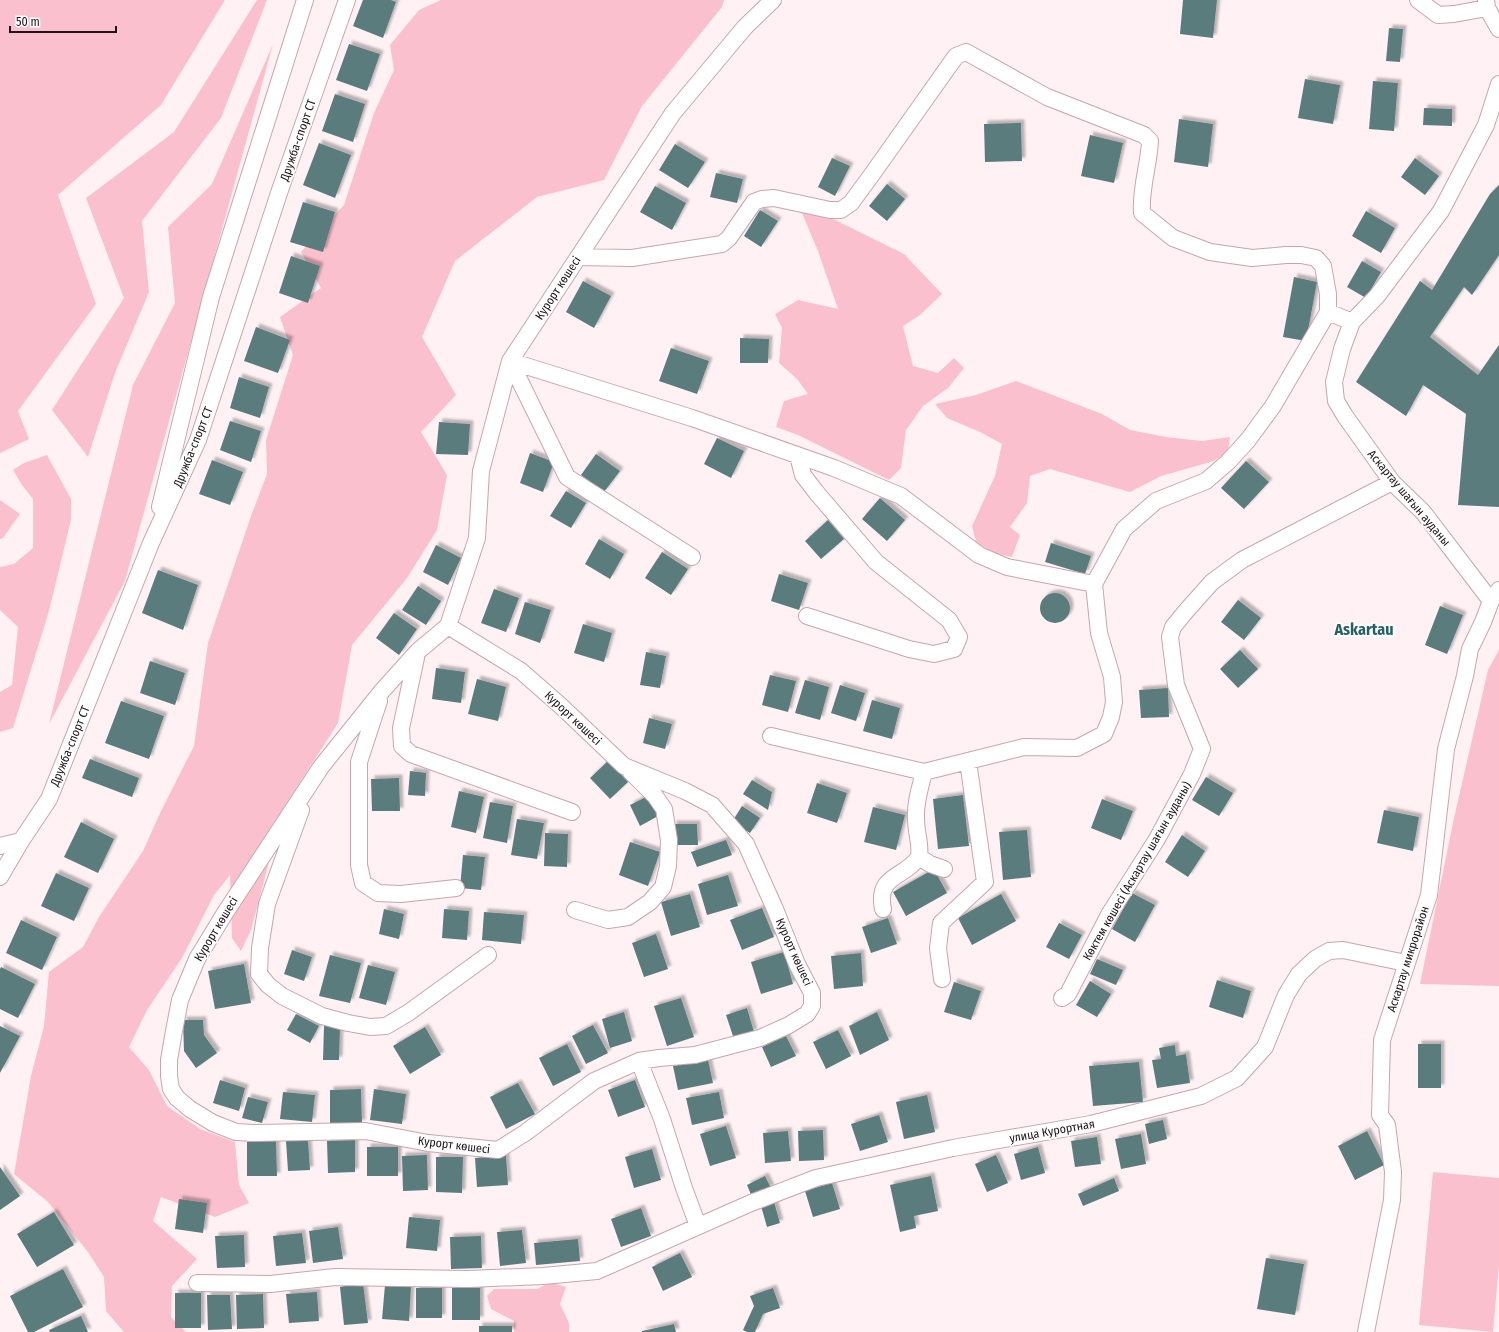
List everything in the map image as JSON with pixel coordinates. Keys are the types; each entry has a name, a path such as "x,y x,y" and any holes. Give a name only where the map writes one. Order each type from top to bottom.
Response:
{"street":[{"path":"151,543 211,297 305,0"},
{"name":"Дружба-спорт СТ","path":"0,877 48,799 151,543 198,440 280,190 347,0"},
{"name":"Курорт көшесі","path":"448,626 521,671 562,707 624,766 686,791 712,805 746,844 775,909 797,964 812,993 812,1006 807,1014 789,1025 760,1038 695,1055 638,1061 594,1081 526,1133 498,1150 428,1143 365,1131 236,1132 213,1123 190,1109 177,1098 172,1089 169,1076 169,1060 180,1000 197,960 225,912 310,786 321,767 382,691 417,652 448,626 477,538 481,470 510,361 673,113 745,26 773,0"},
{"path":"1418,0 1438,15 1454,14 1487,4 1499,29"},
{"path":"579,257 632,258 722,244 729,238 754,202 762,199 774,198 830,210 841,210 851,203 869,179 956,56 966,52 1047,97 1144,135 1150,141 1150,158 1141,200 1142,213 1173,238 1210,252 1252,258 1301,255 1316,258 1323,266 1328,294 1328,312 1273,406 1248,440 1228,462 1206,481 1156,502 1124,529 1105,561 1094,584 1099,633 1112,677 1114,702 1111,717 1104,734 1077,748 1024,747 924,772 771,736"},
{"path":"1328,312 1352,322 1377,296 1441,211 1486,125 1499,84"},
{"name":"Аскартау шағын ауданы","path":"1352,322 1342,349 1334,382 1336,402 1392,482 1422,512 1495,596"},
{"path":"510,361 692,418 834,468 901,496 979,555 1007,567 1094,584"},
{"path":"510,361 567,477 692,557"},
{"path":"798,456 803,475 876,562 949,620 959,637 954,649 934,654 910,649 807,616"},
{"name":"Көктем көшесі (Аскартау шағын ауданы)","path":"1062,998 1068,994 1110,912 1157,839 1192,774 1202,748 1176,685 1170,637 1173,627 1186,610 1212,582 1242,560 1392,482"},
{"name":"Аскартау микрорайон","path":"1366,1332 1392,1200 1393,1172 1387,1125 1380,1115 1382,1040 1429,895 1446,749 1465,676 1470,649 1495,596"},
{"path":"417,652 401,728 402,746 411,754 572,812"},
{"path":"382,691 359,762 359,865 363,883 378,893 401,894 456,888"},
{"path":"942,979 938,948 941,923 985,882 968,761"},
{"path":"575,910 608,920 628,917 650,902 663,888 668,866 669,840 664,809 655,796 624,766"},
{"path":"883,909 881,895 883,889 893,878 913,865 919,857 916,820 917,799 924,772"},
{"path":"310,786 267,904 260,948 259,974 268,985 282,996 322,1016 370,1027 386,1026 408,1013 488,955"},
{"path":"0,846 21,841"},
{"path":"919,857 930,864 944,869"},
{"name":"улица Курортная","path":"698,1226 751,1203 816,1178 953,1148 1091,1124 1201,1096 1238,1078 1265,1047 1286,995 1299,974 1315,959 1329,951 1343,950 1406,963"},
{"path":"197,1283 270,1284 335,1277 468,1279 543,1276 596,1271 698,1226 662,1119 638,1061"}],"shaded area":[{"path":"0,0 225,0 161,105 58,195 96,304 18,411 29,439 0,453"},
{"path":"257,0 267,0 221,118 142,221 149,292 115,373 88,457 52,410 124,298 86,198 174,132"},
{"path":"441,0 724,0 722,7 642,106 604,180 537,197 455,261 422,337 456,395 421,432 447,475 437,530 407,578 352,645 338,723 283,809 251,930 241,951 232,938 230,875 214,895 182,958 147,1010 129,1047 149,1070 167,1106 200,1129 235,1142 239,1185 249,1203 215,1217 161,1197 153,1221 197,1259 172,1286 171,1317 186,1332 124,1332 106,1311 104,1277 88,1252 48,1202 14,1174 31,1076 44,1026 49,972 83,947 99,917 143,851 161,811 194,746 208,643 251,516 267,474 266,440 293,355 280,317 321,288 301,252 344,205 374,113 394,70 390,45 419,10"},
{"path":"273,44 125,581 49,724 133,385 175,303 168,227 212,184"},
{"path":"813,209 904,254 942,294 920,315 903,326 913,366 938,373 954,358 964,368 948,388 923,406 906,430 901,468 889,480 798,435 776,427 784,401 808,394 797,379 779,363 782,328 775,314 798,300 838,309 818,251 802,213"},
{"path":"1016,381 1102,414 1130,430 1166,437 1202,441 1230,437 1228,451 1214,461 1161,476 1130,492 1050,469 1030,476 1027,503 1010,527 1020,535 1012,557 993,553 976,542 972,526 995,476 1002,444 980,432 947,418 935,404 976,395"},
{"path":"47,455 71,499 71,520 49,611 13,728 0,732 0,692 12,685 18,627 0,610 0,567 14,564 33,548 33,499 13,470 24,463"},
{"path":"0,500 20,514 3,538 0,539"},
{"path":"1499,650 1499,986 1420,984 1454,818 1488,670"},
{"path":"1433,1172 1499,1178 1499,1265 1493,1332 1419,1325"},
{"path":"547,1284 556,1284 566,1287 560,1304 569,1323 569,1332 514,1332 514,1321 491,1309 487,1296 494,1289 537,1289"}],"building":[{"path":"363,0 391,0 396,2 383,38 353,26"},
{"path":"1183,0 1217,0 1213,38 1180,34"},
{"path":"1389,28 1403,29 1400,62 1386,61"},
{"path":"349,44 380,54 367,91 336,80"},
{"path":"1305,79 1340,85 1333,124 1298,118"},
{"path":"1373,81 1398,83 1394,131 1369,129"},
{"path":"335,94 365,104 353,142 322,131"},
{"path":"1424,108 1452,109 1452,126 1423,125"},
{"path":"1179,119 1213,124 1208,167 1174,162"},
{"path":"1021,123 1022,161 985,162 984,124"},
{"path":"1090,135 1123,143 1114,183 1081,176"},
{"path":"319,143 351,155 335,198 303,185"},
{"path":"675,144 705,162 688,188 659,170"},
{"path":"832,158 850,166 835,196 818,187"},
{"path":"1415,158 1439,176 1425,195 1401,177"},
{"path":"716,173 743,179 737,203 710,197"},
{"path":"887,184 905,199 887,221 869,206"},
{"path":"1499,185 1499,255 1472,295 1464,287 1430,337 1478,375 1499,345 1499,507 1458,505 1466,414 1423,385 1406,416 1356,382 1420,281 1432,290 1490,194"},
{"path":"655,186 686,203 672,230 640,212"},
{"path":"303,202 335,212 323,252 290,242"},
{"path":"760,210 778,221 761,247 744,236"},
{"path":"1366,211 1395,228 1381,253 1352,236"},
{"path":"291,256 320,266 308,303 279,293"},
{"path":"1362,261 1381,272 1366,298 1347,287"},
{"path":"1294,277 1317,282 1306,341 1283,337"},
{"path":"583,281 611,296 594,328 566,312"},
{"path":"256,327 290,340 278,373 244,361"},
{"path":"740,338 769,339 768,363 740,363"},
{"path":"671,348 709,361 697,394 659,381"},
{"path":"239,377 269,387 260,418 230,408"},
{"path":"230,421 261,431 251,462 220,450"},
{"path":"439,422 470,424 468,455 436,454"},
{"path":"717,438 744,451 731,478 704,464"},
{"path":"530,453 554,462 543,492 520,483"},
{"path":"596,454 620,471 604,492 581,475"},
{"path":"212,460 243,472 230,505 199,494"},
{"path":"1246,461 1269,482 1244,509 1221,488"},
{"path":"566,491 586,503 571,528 550,516"},
{"path":"880,498 905,520 887,541 862,519"},
{"path":"828,520 844,539 821,559 805,541"},
{"path":"599,539 624,554 610,579 585,564"},
{"path":"1051,543 1091,556 1085,574 1045,562"},
{"path":"436,545 461,558 448,585 423,572"},
{"path":"662,552 688,569 671,595 645,578"},
{"path":"158,570 198,585 183,630 142,613"},
{"path":"779,574 808,583 799,610 771,601"},
{"path":"418,586 441,601 426,625 402,610"},
{"path":"494,589 519,598 506,632 481,623"},
{"path":"1055,593 1061,594 1069,602 1069,614 1061,622 1055,623 1049,622 1041,614 1040,608 1041,602 1049,594"},
{"path":"1238,600 1261,618 1244,640 1221,622"},
{"path":"525,602 551,610 540,643 515,634"},
{"path":"1440,606 1463,615 1447,654 1425,645"},
{"path":"394,613 417,629 399,655 376,638"},
{"path":"583,624 612,633 604,662 574,653"},
{"path":"1240,650 1258,669 1238,688 1220,669"},
{"path":"646,652 666,656 660,688 640,685"},
{"path":"150,661 185,673 175,705 140,693"},
{"path":"436,668 465,672 461,703 432,699"},
{"path":"770,675 796,681 788,712 762,705"},
{"path":"477,679 506,687 498,721 468,714"},
{"path":"805,680 829,687 820,720 795,713"},
{"path":"840,685 865,693 856,721 831,713"},
{"path":"1168,688 1169,717 1141,718 1139,690"},
{"path":"872,700 900,708 892,739 863,731"},
{"path":"121,701 164,716 149,759 105,743"},
{"path":"649,718 672,724 665,749 643,743"},
{"path":"90,759 139,778 132,797 82,778"},
{"path":"608,761 628,782 610,799 590,778"},
{"path":"410,771 426,773 425,796 408,795"},
{"path":"1206,777 1233,793 1219,816 1192,800"},
{"path":"399,778 400,811 372,811 371,779"},
{"path":"752,780 772,792 768,810 743,794"},
{"path":"817,783 847,793 837,823 807,813"},
{"path":"459,791 484,797 476,833 451,827"},
{"path":"963,795 969,846 938,849 933,799"},
{"path":"648,796 658,816 640,826 630,805"},
{"path":"1102,799 1133,811 1121,840 1091,828"},
{"path":"490,802 513,806 507,843 483,838"},
{"path":"742,806 760,818 750,833 732,822"},
{"path":"873,807 905,815 896,850 864,842"},
{"path":"1384,810 1419,817 1413,851 1377,843"},
{"path":"517,819 544,823 537,859 511,855"},
{"path":"81,822 114,839 98,873 64,857"},
{"path":"673,824 697,824 698,845 673,845"},
{"path":"1027,830 1031,877 1003,880 999,832"},
{"path":"545,833 568,834 567,867 544,866"},
{"path":"1182,835 1205,851 1188,877 1165,862"},
{"path":"726,840 732,855 697,867 691,852"},
{"path":"630,842 660,852 648,886 619,875"},
{"path":"463,855 485,857 481,890 460,888"},
{"path":"934,869 947,893 906,916 893,892"},
{"path":"56,873 89,888 74,921 41,906"},
{"path":"728,875 738,906 707,915 698,884"},
{"path":"1132,893 1155,905 1135,942 1112,929"},
{"path":"690,894 700,927 671,936 661,902"},
{"path":"1001,894 1016,921 972,945 958,918"},
{"path":"762,908 774,937 742,950 730,920"},
{"path":"384,909 404,914 399,939 379,934"},
{"path":"444,909 469,911 467,940 442,938"},
{"path":"484,912 524,915 521,944 482,940"},
{"path":"888,918 897,944 871,953 862,927"},
{"path":"21,920 57,937 42,970 6,953"},
{"path":"1059,923 1082,935 1069,959 1046,947"},
{"path":"656,934 668,969 644,977 632,943"},
{"path":"292,950 312,957 304,981 284,974"},
{"path":"784,952 793,984 761,994 751,962"},
{"path":"861,953 863,986 834,989 831,956"},
{"path":"330,955 361,963 350,1003 319,996"},
{"path":"1097,959 1123,970 1116,985 1090,974"},
{"path":"244,964 251,1003 215,1009 208,971"},
{"path":"368,965 395,972 386,1005 359,998"},
{"path":"1,967 35,984 18,1018 0,1009"},
{"path":"1217,980 1251,991 1243,1018 1209,1007"},
{"path":"1090,981 1111,994 1097,1017 1076,1005"},
{"path":"954,982 981,991 971,1020 944,1012"},
{"path":"681,998 694,1037 667,1046 654,1006"},
{"path":"747,1008 754,1032 734,1039 726,1015"},
{"path":"624,1012 632,1041 610,1048 602,1019"},
{"path":"877,1012 889,1040 860,1055 849,1026"},
{"path":"296,1014 319,1026 310,1043 287,1030"},
{"path":"183,1020 203,1020 204,1035 217,1053 196,1068 184,1051"},
{"path":"593,1025 608,1053 586,1064 572,1036"},
{"path":"0,1026 20,1036 0,1073"},
{"path":"324,1026 340,1026 339,1060 323,1060"},
{"path":"425,1027 441,1055 410,1074 393,1046"},
{"path":"838,1030 851,1056 826,1069 813,1042"},
{"path":"786,1036 796,1056 771,1067 762,1047"},
{"path":"567,1044 581,1072 553,1086 539,1058"},
{"path":"1418,1044 1441,1044 1441,1088 1418,1088"},
{"path":"1175,1045 1176,1056 1186,1054 1190,1083 1157,1088 1152,1060 1161,1059 1159,1048"},
{"path":"708,1060 713,1083 678,1090 673,1066"},
{"path":"1139,1062 1143,1102 1093,1106 1089,1066"},
{"path":"220,1080 245,1088 239,1111 213,1103"},
{"path":"635,1080 645,1107 618,1117 608,1090"},
{"path":"518,1083 535,1114 506,1129 490,1097"},
{"path":"361,1089 362,1123 330,1123 330,1090"},
{"path":"374,1089 406,1094 402,1124 370,1120"},
{"path":"283,1092 315,1095 312,1122 280,1119"},
{"path":"719,1092 724,1118 692,1125 686,1098"},
{"path":"927,1095 935,1132 904,1139 896,1102"},
{"path":"248,1097 268,1102 262,1123 242,1118"},
{"path":"879,1115 888,1142 860,1151 851,1124"},
{"path":"1163,1120 1167,1139 1149,1144 1145,1124"},
{"path":"726,1126 736,1158 710,1166 700,1134"},
{"path":"823,1130 824,1160 799,1161 798,1131"},
{"path":"788,1131 791,1161 765,1163 763,1133"},
{"path":"1367,1131 1384,1165 1355,1180 1338,1146"},
{"path":"1141,1134 1146,1164 1121,1169 1115,1139"},
{"path":"1097,1137 1101,1164 1075,1167 1071,1141"},
{"path":"308,1140 310,1170 288,1171 286,1141"},
{"path":"355,1140 355,1172 328,1173 327,1141"},
{"path":"276,1141 277,1176 247,1176 247,1142"},
{"path":"367,1147 398,1147 398,1176 367,1176"},
{"path":"1038,1147 1045,1173 1021,1180 1014,1154"},
{"path":"652,1149 661,1180 634,1188 625,1157"},
{"path":"427,1155 428,1190 403,1191 402,1156"},
{"path":"996,1155 1008,1183 987,1192 975,1164"},
{"path":"506,1156 508,1185 477,1187 475,1158"},
{"path":"436,1157 463,1157 462,1193 436,1192"},
{"path":"0,1167 20,1196 0,1210"},
{"path":"765,1176 771,1188 752,1197 747,1185"},
{"path":"931,1176 938,1211 914,1216 916,1228 900,1232 890,1185"},
{"path":"1114,1178 1119,1191 1083,1206 1078,1194"},
{"path":"832,1183 840,1209 813,1217 805,1191"},
{"path":"179,1199 207,1203 203,1233 175,1229"},
{"path":"774,1202 780,1223 767,1227 761,1206"},
{"path":"641,1208 651,1236 621,1247 611,1219"},
{"path":"54,1212 74,1245 37,1267 17,1234"},
{"path":"409,1217 440,1220 437,1251 406,1248"},
{"path":"338,1227 343,1259 313,1263 309,1231"},
{"path":"522,1230 526,1263 500,1266 497,1232"},
{"path":"302,1233 306,1263 276,1266 273,1236"},
{"path":"244,1235 245,1267 217,1268 215,1236"},
{"path":"481,1236 482,1268 451,1269 450,1237"},
{"path":"578,1239 580,1261 536,1265 534,1243"},
{"path":"680,1253 692,1277 663,1291 652,1267"},
{"path":"1266,1258 1304,1264 1295,1315 1257,1309"},
{"path":"63,1269 83,1307 34,1332 28,1332 10,1296"},
{"path":"363,1283 368,1323 344,1325 340,1287"},
{"path":"385,1285 411,1286 409,1321 382,1319"},
{"path":"416,1288 442,1288 442,1318 416,1318"},
{"path":"452,1288 480,1288 480,1320 452,1320"},
{"path":"773,1288 780,1308 763,1314 755,1332 747,1332 743,1330 754,1306 750,1296"},
{"path":"317,1292 319,1321 289,1323 286,1294"},
{"path":"175,1293 201,1293 201,1328 175,1328"},
{"path":"263,1294 264,1328 237,1329 236,1295"},
{"path":"207,1295 230,1295 232,1329 208,1330"},
{"path":"81,1316 88,1332 50,1332 49,1330"},
{"path":"674,1324 676,1332 642,1332 642,1331"},
{"path":"479,1326 512,1326 512,1332 479,1332"}],"district":[{"name":"Askartau","path":"1364,629"}]}
